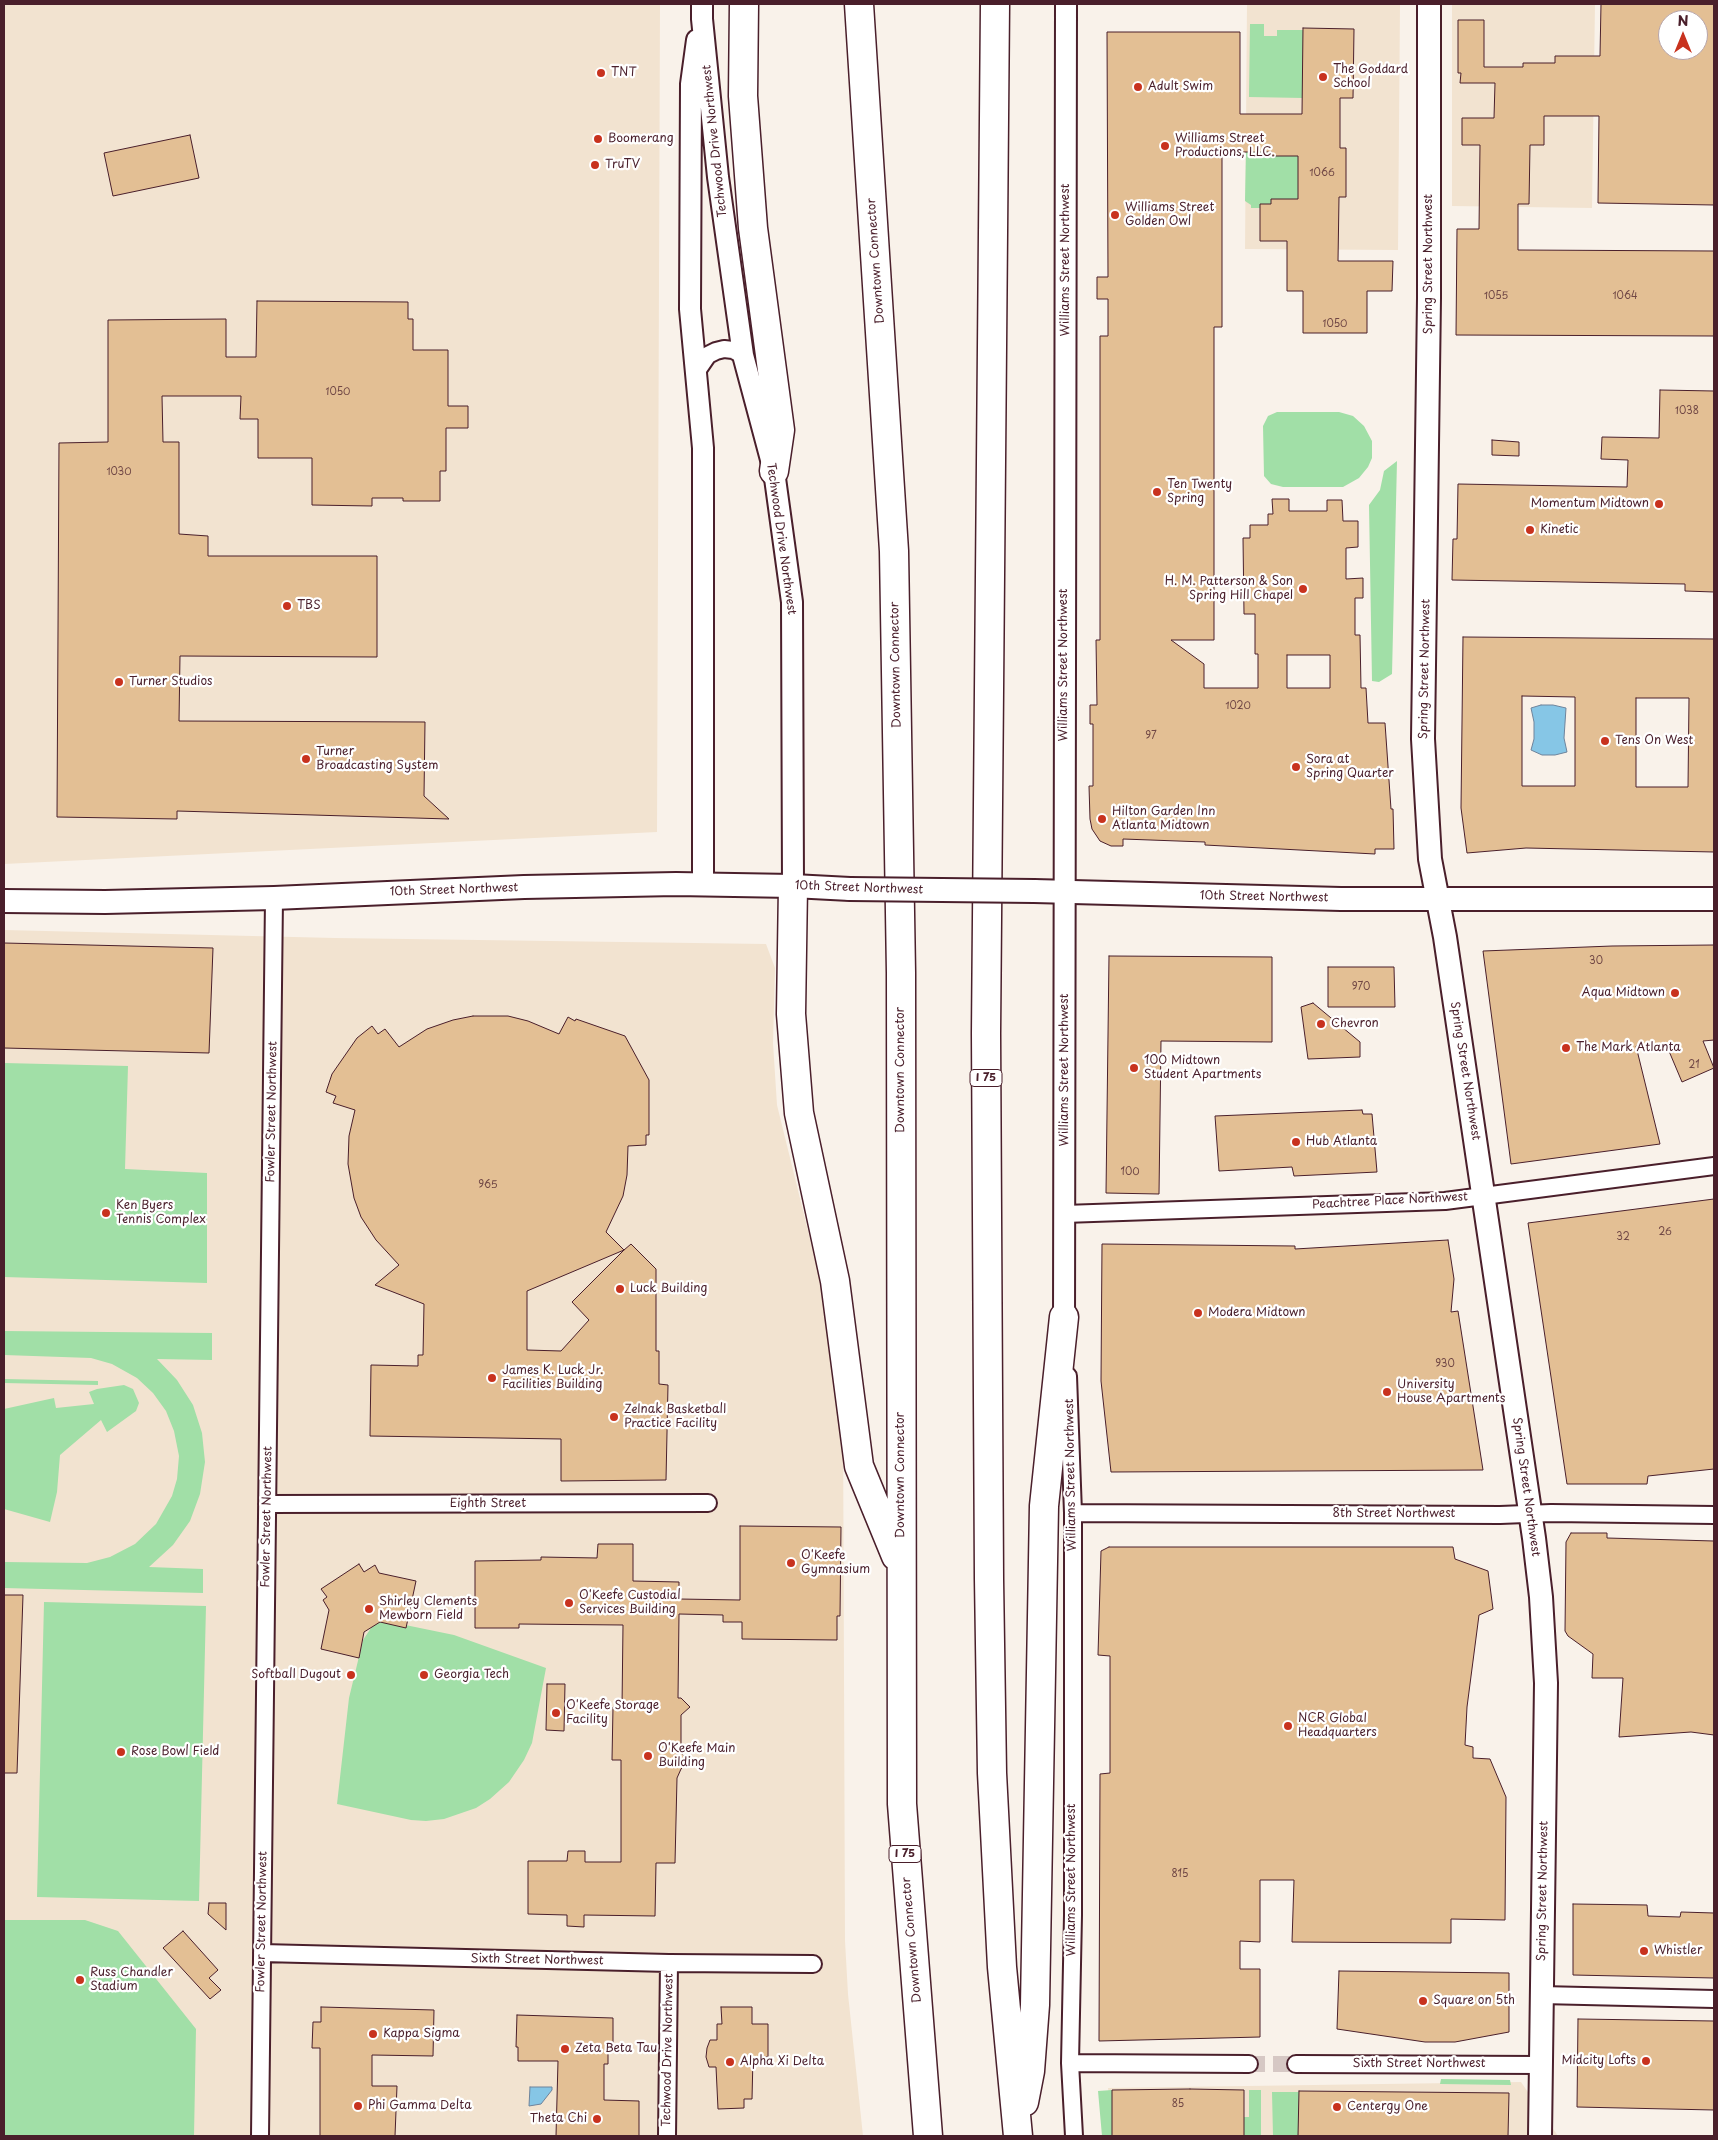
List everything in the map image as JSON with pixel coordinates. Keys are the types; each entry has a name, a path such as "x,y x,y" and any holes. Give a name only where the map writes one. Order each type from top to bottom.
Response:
{"highway":[{"path":"744,4 743,96 753,228 780,430 774,472"},
{"name":"Downtown Connector","path":"859,4 894,551 901,973 902,1804 928,2136"},
{"name":"I 75","path":"996,9 986,1032 989,1579 992,1764 1002,1967 1018,2136"},
{"path":"793,886 791,1014 799,1113 835,1281 859,1466 902,1570"},
{"path":"1018,2136 1030,2071 1035,2005 1044,1506 1064,1317"}],"main road":[{"name":"Spring Street Northwest","path":"1429,4 1429,298 1423,739 1430,859 1438,899 1484,1196 1541,1597 1546,1683 1540,2136"},
{"name":"10th Street Northwest","path":"4,901 105,902 274,898 524,887 703,884 850,889 1438,899 1714,900"}],"street":[{"name":"Williams Street Northwest","path":"1066,4 1064,1317 1070,1412 1073,1513 1073,1915 1070,2063 1074,2136"},
{"name":"Techwood Drive Northwest","path":"702,11 718,178 743,355 774,472 792,602 793,886"},
{"name":"Techwood Drive Northwest","path":"702,11 694,53 691,84 690,309 697,371 702,448 704,570 703,884"},
{"path":"697,371 708,355 724,348 743,355"},
{"name":"Fowler Street Northwest","path":"260,2136 274,898"},
{"name":"Peachtree Place Northwest","path":"1064,1214 1445,1201 1714,1166"},
{"name":"Eighth Street","path":"267,1504 708,1503"},
{"name":"8th Street Northwest","path":"1073,1513 1714,1515"},
{"name":"Sixth Street Northwest","path":"262,1954 669,1963 813,1964"},
{"name":"Techwood Drive Northwest","path":"667,2136 669,1963"},
{"path":"1541,1995 1714,1999"},
{"path":"1070,2063 1249,2064"},
{"name":"Sixth Street Northwest","path":"1296,2064 1541,2065"}],"shaded area":[{"path":"4,4 660,4 657,832 4,864"},
{"name":"The Goddard School","path":"1247,4 1400,4 1398,250 1245,249"},
{"path":"1452,4 1595,4 1592,208 1452,206"},
{"name":"Georgia Tech","path":"4,930 335,938 766,944 775,968 773,1043 777,1105 824,1296 843,1410 845,1941 848,1994 863,2136 4,2136"},
{"path":"1521,2082 1558,2136 1114,2136 1108,2088"}],"green space":[{"path":"1250,24 1264,24 1264,36 1277,36 1277,30 1303,30 1303,98 1249,97"},
{"path":"1246,149 1272,152 1272,156 1285,156 1303,151 1303,166 1298,166 1298,179 1303,204 1271,199 1271,204 1260,208 1251,208 1251,205 1245,201"},
{"path":"1277,412 1339,412 1353,416 1364,426 1372,441 1372,458 1368,467 1359,478 1343,487 1283,487 1271,484 1264,476 1263,426 1268,416"},
{"path":"1397,461 1392,674 1379,682 1372,681 1369,505 1380,490 1384,471"},
{"name":"Ken Byers Tennis Complex","path":"4,1063 128,1066 125,1169 207,1173 207,1283 4,1277"},
{"path":"4,1331 212,1333 212,1360 157,1359 177,1380 193,1405 202,1433 205,1462 200,1494 190,1521 173,1545 149,1567 203,1569 203,1593 4,1588 4,1562 87,1563 110,1557 135,1544 156,1524 172,1496 177,1479 179,1456 174,1431 166,1411 153,1393 137,1378 112,1364 91,1358 4,1355"},
{"path":"4,1379 98,1381 98,1385 4,1383"},
{"path":"124,1385 133,1389 139,1403 136,1411 107,1432 101,1420 60,1455 57,1492 50,1522 4,1509 4,1409 54,1398 56,1408 94,1404 89,1392"},
{"name":"Rose Bowl Field","path":"44,1602 206,1606 199,1901 37,1897"},
{"path":"381,1620 454,1635 546,1668 532,1743 524,1760 509,1782 490,1799 476,1808 444,1819 426,1821 411,1820 337,1804 349,1698 363,1640 371,1628"},
{"name":"Russ Chandler Stadium","path":"4,1920 85,1920 118,1931 196,2029 194,2136 4,2136"},
{"path":"1441,2079 1510,2080 1511,2085 1440,2084"},
{"path":"1112,2090 1112,2136 1102,2136 1098,2091"},
{"path":"1249,2090 1261,2090 1261,2136 1244,2136 1244,2117 1249,2117"},
{"path":"1272,2092 1300,2092 1299,2136 1273,2136"}],"water":[{"path":"1541,705 1566,708 1564,738 1567,752 1555,755 1542,755 1531,750 1534,739 1534,722 1531,708"},
{"path":"530,2087 552,2087 552,2090 541,2104 529,2106"}],"building":[{"path":"1601,4 1714,4 1714,205 1598,203 1599,116 1544,116 1544,145 1530,145 1529,204 1518,204 1518,250 1714,251 1714,336 1456,335 1457,229 1479,229 1480,145 1462,145 1462,118 1494,118 1495,83 1460,83 1461,73 1458,73 1458,20 1484,20 1484,67 1523,67 1523,63 1555,63 1555,56 1600,56"},
{"path":"1303,28 1354,29 1353,98 1340,98 1340,148 1346,148 1346,197 1339,197 1338,261 1393,261 1392,291 1367,291 1367,333 1303,333 1303,291 1287,291 1287,241 1260,241 1260,204 1271,204 1271,199 1298,199 1298,156 1272,156 1272,152 1222,152 1222,327 1214,327 1214,640 1171,640 1204,664 1204,688 1258,688 1258,654 1255,654 1255,614 1244,614 1243,538 1250,538 1250,525 1268,525 1268,514 1273,514 1272,499 1289,499 1289,511 1327,511 1327,500 1342,500 1343,521 1358,521 1358,547 1346,548 1346,579 1363,578 1363,598 1355,598 1355,635 1360,635 1361,688 1366,688 1368,723 1385,723 1391,809 1393,809 1394,849 1375,849 1375,854 1205,845 1205,842 1123,839 1123,846 1111,846 1100,841 1092,829 1089,786 1093,786 1093,724 1090,724 1090,705 1097,705 1096,640 1100,640 1100,336 1108,336 1108,299 1097,299 1097,277 1108,277 1107,32 1240,32 1240,114 1302,114","holes":["1287,655 1330,655 1330,688 1287,688"]},
{"path":"190,135 199,178 113,196 104,153"},
{"path":"257,301 408,302 408,319 413,319 413,350 448,350 448,406 468,406 468,428 446,428 446,471 440,471 440,501 403,501 403,498 372,498 372,506 312,505 312,458 258,458 258,419 240,419 241,396 162,396 163,442 179,442 179,534 208,536 208,556 377,556 377,657 180,656 179,721 425,722 424,796 449,819 177,811 177,819 57,817 59,443 108,442 108,320 226,319 226,357 256,357"},
{"path":"1660,390 1714,391 1714,592 1685,591 1685,584 1452,580 1453,539 1457,539 1458,484 1627,487 1628,460 1601,459 1602,437 1659,438"},
{"path":"1492,440 1519,442 1519,456 1492,455"},
{"name":"Tens On West","path":"1463,637 1714,639 1714,852 1526,848 1467,853 1461,808","holes":["1522,696 1575,697 1575,786 1522,786","1636,698 1689,698 1688,787 1636,787"]},
{"path":"4,943 213,948 209,1053 4,1048"},
{"name":"The Mark Atlanta","path":"1714,945 1714,1040 1703,1041 1714,1068 1682,1082 1666,1044 1636,1046 1660,1144 1511,1164 1483,951 1612,946"},
{"path":"1109,956 1272,957 1272,1042 1161,1041 1159,1194 1106,1193"},
{"name":"Chevron","path":"1328,967 1394,967 1395,1007 1328,1007"},
{"name":"Chevron","path":"1313,1003 1360,1042 1360,1057 1308,1059 1301,1007"},
{"path":"473,1016 508,1016 528,1021 559,1034 568,1017 575,1021 576,1019 625,1036 649,1080 649,1135 646,1135 646,1145 628,1146 627,1175 623,1196 606,1232 624,1250 631,1244 656,1269 656,1351 659,1351 659,1384 668,1385 666,1480 561,1481 561,1439 370,1436 371,1365 418,1366 418,1355 423,1355 424,1304 375,1285 399,1265 376,1240 361,1217 354,1198 348,1164 349,1136 355,1110 333,1103 336,1096 326,1092 332,1074 357,1038 372,1026 378,1034 385,1029 399,1047 427,1029 453,1020","holes":["624,1250 572,1302 589,1320 561,1351 527,1350 527,1291"]},
{"name":"Hub Atlanta","path":"1362,1110 1363,1114 1372,1114 1377,1172 1294,1176 1292,1167 1219,1171 1215,1116"},
{"path":"1714,1199 1714,1469 1648,1476 1647,1484 1567,1484 1528,1223"},
{"path":"1448,1240 1454,1279 1451,1312 1458,1311 1483,1470 1111,1472 1101,1381 1102,1244 1295,1246 1295,1249"},
{"path":"740,1526 841,1527 840,1616 837,1616 837,1640 742,1639 742,1622 723,1622 723,1615 679,1614 678,1698 681,1698 690,1707 681,1715 681,1753 689,1761 681,1769 677,1778 675,1863 656,1863 655,1916 584,1915 584,1927 567,1926 567,1915 528,1914 528,1861 567,1861 568,1851 585,1851 585,1862 621,1862 621,1760 612,1760 613,1707 622,1707 623,1625 519,1624 519,1628 475,1628 475,1561 541,1560 541,1557 597,1558 598,1544 633,1544 633,1581 679,1582 679,1599 740,1600"},
{"path":"1571,1533 1607,1533 1607,1538 1714,1541 1714,1735 1691,1732 1619,1737 1623,1678 1592,1678 1593,1654 1568,1636 1565,1631 1566,1542"},
{"name":"NCR Global Headquarters","path":"1109,1547 1453,1547 1455,1559 1488,1571 1493,1609 1479,1615 1467,1707 1465,1745 1473,1747 1473,1758 1490,1759 1506,1797 1505,1920 1451,1919 1451,1943 1292,1942 1294,1880 1260,1880 1260,1942 1240,1941 1240,1969 1260,1969 1260,2037 1099,2041 1100,1774 1110,1773 1110,1656 1098,1655 1101,1551"},
{"name":"Shirley Clements Mewborn Field","path":"359,1564 364,1572 375,1565 379,1573 416,1581 406,1628 380,1622 364,1632 359,1658 321,1649 329,1610 323,1600 327,1597 321,1589"},
{"path":"4,1595 23,1595 17,1773 4,1773"},
{"name":"O'Keefe Storage Facility","path":"547,1684 565,1684 564,1731 546,1730"},
{"path":"209,1903 226,1903 226,1930 208,1914"},
{"name":"Whistler","path":"1573,1904 1647,1905 1648,1916 1680,1917 1681,1912 1714,1913 1714,1978 1573,1975"},
{"path":"183,1931 218,1970 209,1978 221,1990 210,1999 163,1948"},
{"name":"Square on 5th","path":"1339,1971 1509,1973 1509,2032 1455,2042 1425,2042 1337,2029"},
{"path":"321,2007 434,2010 433,2056 372,2055 372,2086 397,2086 395,2136 320,2136 320,2048 312,2048 313,2022 321,2022"},
{"name":"Alpha Xi Delta","path":"721,2007 752,2007 752,2024 768,2024 768,2057 753,2057 752,2099 744,2099 744,2108 718,2109 716,2067 709,2067 706,2057 710,2040 717,2040 717,2024 722,2024"},
{"path":"517,2015 613,2018 613,2050 608,2050 608,2064 604,2064 604,2100 639,2101 639,2136 556,2136 558,2061 518,2061 518,2047 516,2047"},
{"name":"Midcity Lofts","path":"1578,2019 1714,2021 1714,2110 1577,2107"},
{"path":"1112,2090 1244,2090 1244,2136 1112,2136"},
{"path":"1299,2091 1509,2093 1508,2136 1298,2136"}],"tunnel":[{"path":"1249,2064 1296,2064"}],"place":[{"name":"TNT","path":"601,73"},
{"name":"The Goddard School","path":"1323,77"},
{"name":"Adult Swim","path":"1138,87"},
{"name":"Boomerang","path":"598,139"},
{"name":"Williams Street Productions, LLC.","path":"1165,146"},
{"name":"TruTV","path":"595,165"},
{"name":"Williams Street Golden Owl","path":"1115,215"},
{"name":"Ten Twenty Spring","path":"1157,492"},
{"name":"Momentum Midtown","path":"1659,504"},
{"name":"Kinetic","path":"1530,530"},
{"name":"H. M. Patterson & Son Spring Hill Chapel","path":"1303,589"},
{"name":"TBS","path":"287,606"},
{"name":"Turner Studios","path":"119,682"},
{"name":"Tens On West","path":"1605,741"},
{"name":"Turner Broadcasting System","path":"306,759"},
{"name":"Sora at Spring Quarter","path":"1296,767"},
{"name":"Hilton Garden Inn Atlanta Midtown","path":"1102,819"},
{"name":"Aqua Midtown","path":"1675,993"},
{"name":"Chevron","path":"1321,1024"},
{"name":"The Mark Atlanta","path":"1566,1048"},
{"name":"100 Midtown Student Apartments","path":"1134,1068"},
{"name":"Hub Atlanta","path":"1296,1142"},
{"name":"Ken Byers Tennis Complex","path":"106,1213"},
{"name":"Luck Building","path":"620,1289"},
{"name":"Modera Midtown","path":"1198,1313"},
{"name":"James K. Luck Jr. Facilities Building","path":"492,1378"},
{"name":"University House Apartments","path":"1387,1392"},
{"name":"Zelnak Basketball Practice Facility","path":"614,1417"},
{"name":"O'Keefe Gymnasium","path":"791,1563"},
{"name":"O'Keefe Custodial Services Building","path":"569,1603"},
{"name":"Shirley Clements Mewborn Field","path":"369,1609"},
{"name":"Softball Dugout","path":"351,1675"},
{"name":"Georgia Tech","path":"424,1675"},
{"name":"O'Keefe Storage Facility","path":"556,1713"},
{"name":"NCR Global Headquarters","path":"1288,1726"},
{"name":"Rose Bowl Field","path":"121,1752"},
{"name":"O'Keefe Main Building","path":"648,1756"},
{"name":"Whistler","path":"1644,1951"},
{"name":"Russ Chandler Stadium","path":"80,1980"},
{"name":"Square on 5th","path":"1423,2001"},
{"name":"Kappa Sigma","path":"373,2034"},
{"name":"Zeta Beta Tau","path":"565,2049"},
{"name":"Midcity Lofts","path":"1646,2061"},
{"name":"Alpha Xi Delta","path":"730,2062"},
{"name":"Phi Gamma Delta","path":"358,2106"},
{"name":"Centergy One","path":"1337,2107"},
{"name":"Theta Chi","path":"597,2119"}]}
